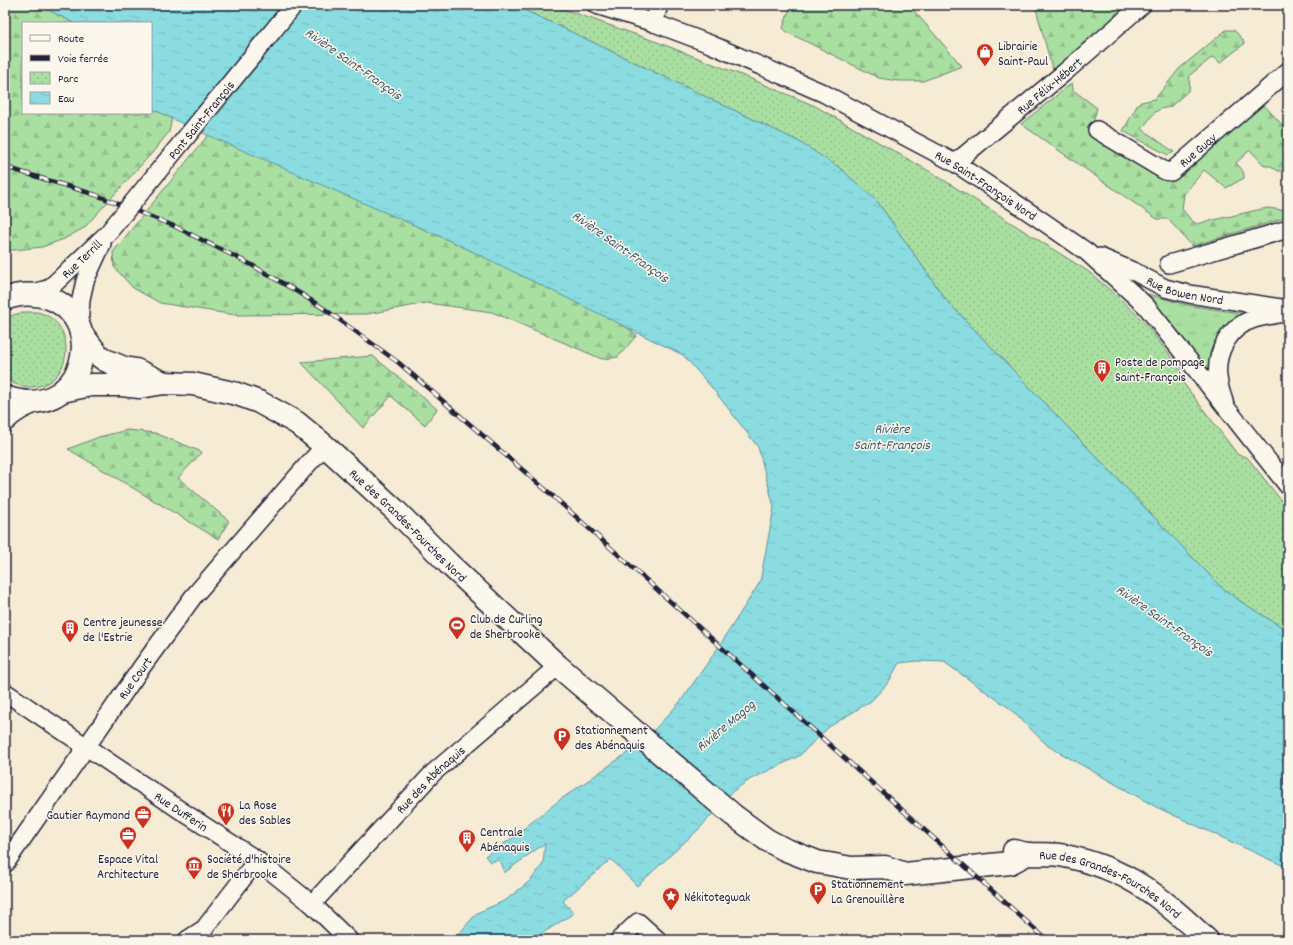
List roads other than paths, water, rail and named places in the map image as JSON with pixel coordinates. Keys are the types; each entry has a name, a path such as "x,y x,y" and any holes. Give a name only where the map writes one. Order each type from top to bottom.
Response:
{"main road":[{"path":"5,300 17,295 29,294"},
{"name":"Rue des Grandes-Fourches Nord","path":"29,294 54,300 65,307 73,316 80,330 98,355 105,360 124,368 136,370 164,383"},
{"path":"62,392 73,380 80,365 83,349 80,330"},
{"name":"Rue des Grandes-Fourches Nord","path":"42,401 62,392 91,384 140,387 164,383 193,384 215,388 259,402 297,423 325,446 419,533 449,564 558,666 733,815 767,840 784,849 817,862 851,868 885,867 905,874 1010,863 1027,854 1063,855 1086,860 1132,879 1173,908 1207,940"},
{"path":"5,397 16,401 29,403 42,401"}],"street":[{"name":"Pont Saint-François","path":"107,234 294,5"},
{"name":"Rue Saint-François Nord","path":"596,5 654,23 756,63 822,93 955,164 1003,194 1087,252 1146,306 1228,412 1288,486"},
{"path":"654,23 660,5"},
{"name":"Rue Félix-Hébert","path":"955,164 1142,5"},
{"name":"Rue Guay","path":"1097,130 1165,172 1171,172 1288,71"},
{"name":"Rue Bowen Nord","path":"1169,264 1288,229"},
{"name":"Rue Terrill","path":"29,294 48,288 54,284 107,234"},
{"name":"Rue Terrill","path":"80,330 81,299 85,281 107,234"},
{"name":"Rue Bowen Nord","path":"1087,252 1135,272 1165,288 1189,294 1288,309"},
{"path":"1228,412 1220,389 1218,376 1220,354 1224,343 1236,330 1253,319 1288,312"},
{"path":"5,423 16,413 42,401"},
{"name":"Rue Court","path":"5,864 87,748 141,668 193,597 325,446"},
{"name":"Rue des Abénaquis","path":"312,904 422,783 558,666"},
{"name":"Rue Dufferin","path":"5,692 257,860 312,904 349,940"},
{"path":"187,940 204,929 257,860"},
{"path":"619,940 638,922 658,940"}],"water":[{"name":"Rivière Saint-François","path":"39,5 513,5 798,141 840,168 877,201 946,300 1220,586 1240,601 1288,631 1288,868 1156,807 1048,746 1009,708 944,662 917,661 899,663 888,683 871,701 829,727 799,756 751,779 733,791 700,828 637,886 611,859 563,901 574,913 532,940 442,940 457,936 477,913 506,900 531,880 543,864 545,843 504,873 502,864 498,860 490,862 485,856 508,841 557,802 643,742 680,702 718,648 760,582 774,507 758,447 713,389 683,355 455,243 187,126 152,108 152,22 72,22"}],"railway":[{"path":"5,167 96,195 174,226 250,264 301,294 326,310 399,363 554,497 1047,940"}],"place":[{"name":"Librairie Saint-Paul","path":"985,67"},
{"name":"Poste de pompage Saint-François","path":"1102,383"},
{"name":"Club de Curling de Sherbrooke","path":"457,640"},
{"name":"Centre jeunesse de l'Estrie","path":"70,643"},
{"name":"Stationnement des Abénaquis","path":"562,751"},
{"name":"La Rose des Sables","path":"226,826"},
{"name":"Gautier Raymond","path":"143,829"},
{"name":"Espace Vital Architecture","path":"128,850"},
{"name":"Centrale Abénaquis","path":"467,853"},
{"name":"Société d'histoire de Sherbrooke","path":"194,880"},
{"name":"Stationnement La Grenouillère","path":"818,905"},
{"name":"Nékitotegwak","path":"671,911"}],"water label":[{"name":"Rivière Magog","path":"725,725"}]}
